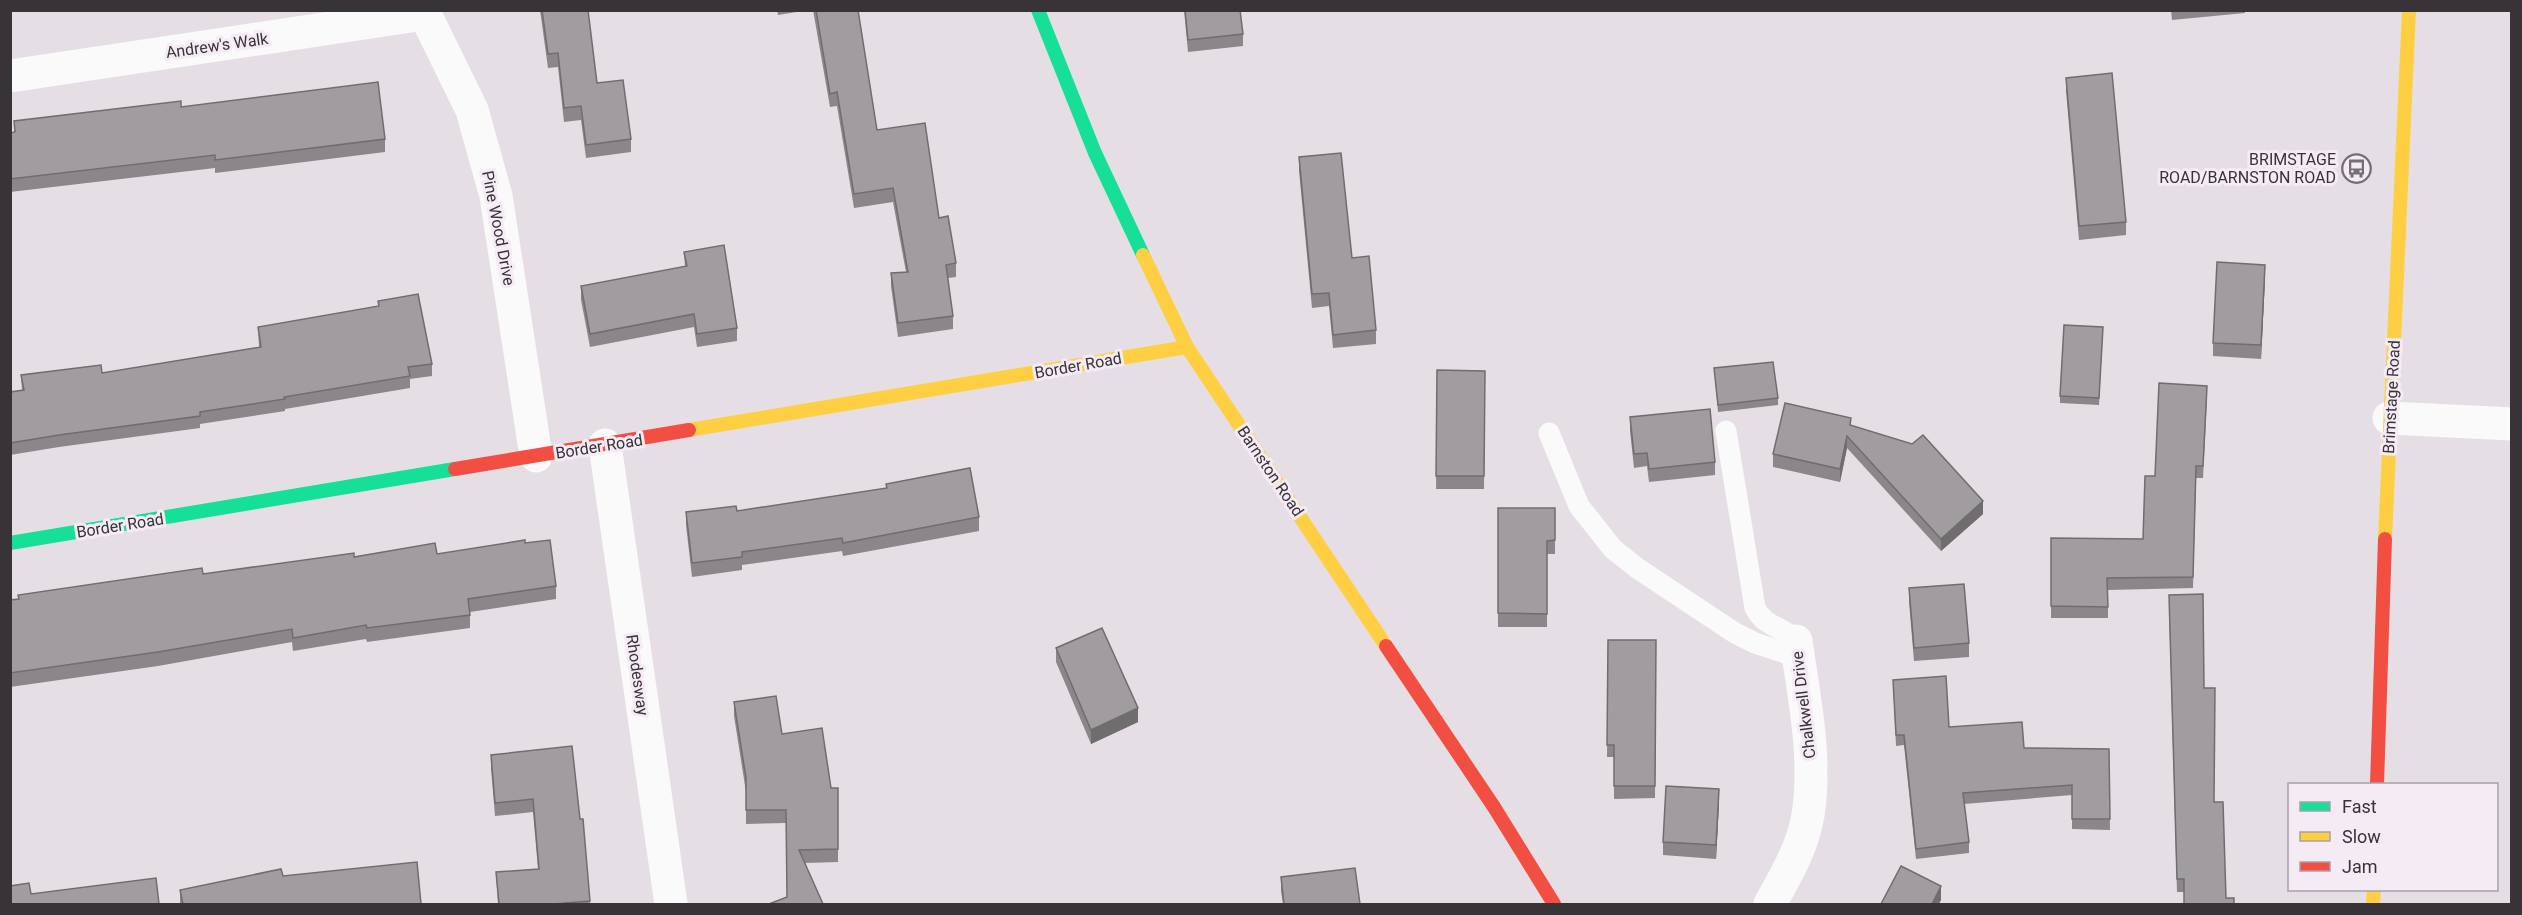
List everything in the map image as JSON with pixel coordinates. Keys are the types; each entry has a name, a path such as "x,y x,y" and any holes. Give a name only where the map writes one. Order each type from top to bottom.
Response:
{"main road":[{"name":"Barnston Road","path":"1038,10 1095,153 1187,347 1487,797 1554,904"},
{"name":"Brimstage Road","path":"2377,783 2389,418 2409,10"},
{"name":"Border Road","path":"10,543 1187,347"}],"street":[{"name":"Andrew's Walk","path":"10,76 424,12"},
{"name":"Pine Wood Drive","path":"424,12 472,110 496,196 536,456"},
{"path":"2389,418 2511,424"},
{"name":"Rhodesway","path":"605,445 671,904"},
{"name":"Chalkwell Drive","path":"1770,904 1792,864 1808,817 1811,760 1797,649"}],"lane":[{"path":"1726,431 1755,608 1770,626 1788,633 1797,649"},
{"path":"1549,432 1579,506 1614,549 1693,607 1735,633 1755,643 1797,649"}],"building":[{"path":"542,10 588,10 597,83 623,80 631,139 586,145 581,106 564,108 558,53 548,54"},
{"path":"816,10 858,10 877,130 925,123 939,218 948,216 956,263 946,265 953,316 898,323 891,273 908,272 893,188 854,194 837,92 830,94"},
{"path":"1185,10 1240,10 1243,34 1188,40"},
{"path":"2112,73 2126,222 2079,226 2066,78"},
{"path":"378,82 385,139 215,160 215,155 10,179 10,133 15,132 14,121 181,101 181,107"},
{"path":"1341,153 1352,258 1369,256 1376,330 1333,335 1329,293 1312,294 1299,157"},
{"path":"724,245 737,328 697,334 694,314 590,334 581,286 687,266 684,252"},
{"path":"2217,262 2265,265 2261,345 2213,343"},
{"path":"418,294 432,364 408,367 410,376 200,412 200,416 10,443 10,392 24,390 21,375 101,365 102,373 261,347 258,327 379,306 378,301"},
{"path":"2064,325 2103,327 2099,398 2060,396"},
{"path":"1773,362 1778,398 1718,405 1714,368"},
{"path":"1437,370 1485,371 1484,476 1436,476"},
{"path":"2159,383 2207,386 2203,466 2196,466 2193,577 2107,578 2108,607 2051,606 2051,538 2143,539 2145,476 2155,476"},
{"path":"1785,403 1851,418 1850,425 1912,444 1923,435 1983,501 1941,539 1847,436 1840,469 1773,454"},
{"path":"1710,409 1715,462 1649,469 1647,453 1634,454 1630,417"},
{"path":"970,468 979,517 843,543 842,538 742,552 742,557 692,563 686,512 736,506 737,511 887,488 886,484"},
{"path":"1498,508 1555,508 1555,540 1547,541 1547,614 1498,613"},
{"path":"525,540 525,543 550,540 556,586 468,599 470,615 367,628 366,625 293,638 292,629 158,652 10,673 10,600 19,599 18,595 202,568 203,574 354,553 354,557 435,543 437,554"},
{"path":"1964,584 1969,643 1914,648 1909,588"},
{"path":"2203,594 2204,688 2215,688 2214,802 2223,802 2226,898 2234,898 2234,904 2184,904 2184,879 2177,879 2169,595"},
{"path":"1102,628 1138,708 1091,730 1056,648"},
{"path":"1608,640 1656,640 1655,786 1614,786 1614,745 1607,745"},
{"path":"1946,676 1949,727 2022,722 2024,748 2109,749 2110,819 2072,819 2072,785 1963,793 1969,842 1916,849 1904,735 1896,735 1893,680"},
{"path":"776,696 782,734 822,728 831,788 838,788 838,849 799,850 823,904 769,904 787,897 786,810 746,810 746,778 734,702"},
{"path":"572,746 580,819 583,819 590,901 499,904 496,872 539,869 533,799 495,803 491,755"},
{"path":"1666,786 1719,789 1716,845 1663,842"},
{"path":"417,862 421,904 183,904 180,890 281,869 283,876"},
{"path":"1901,866 1941,886 1932,904 1881,904"},
{"path":"1355,868 1360,904 1284,904 1281,877"},
{"path":"156,878 159,904 10,904 10,886 29,883 31,894"}],"traffic: fast":[{"path":"1038,10 1095,153 1143,255"},
{"path":"10,543 455,469"}],"traffic: slow":[{"path":"2385,539 2409,10"},
{"path":"1143,255 1187,347 1386,646"},
{"path":"689,430 1187,347"},
{"path":"2373,904 2374,891"}],"traffic: jam":[{"path":"455,469 689,430"},
{"path":"2377,783 2385,539"},
{"path":"1386,646 1494,807 1554,904"}],"place":[{"name":"BRIMSTAGE ROAD/BARNSTON ROAD","path":"2357,168"}]}
